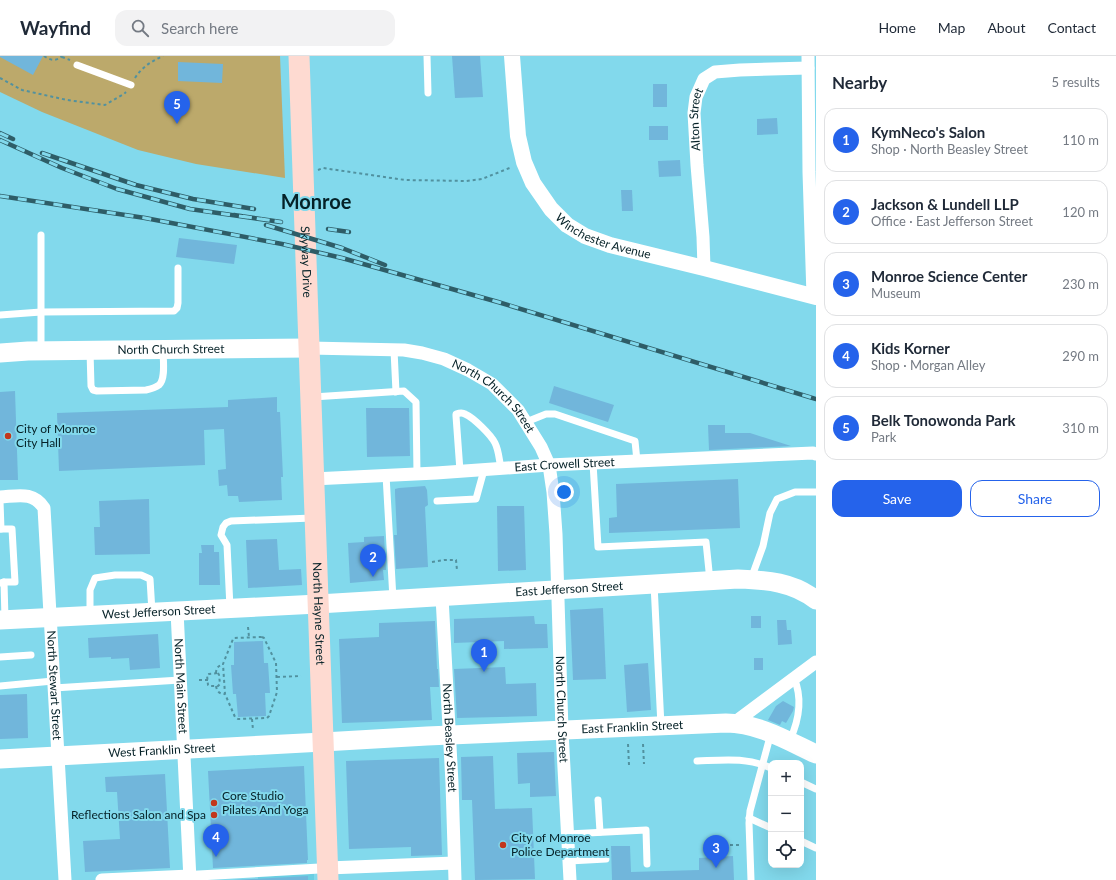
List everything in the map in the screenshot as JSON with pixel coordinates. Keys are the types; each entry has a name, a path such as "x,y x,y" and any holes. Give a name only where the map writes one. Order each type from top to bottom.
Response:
{"main road":[{"name":"Skyway Drive","path":"299,56 310,176 309,348"},
{"name":"North Church Street","path":"0,353 41,351 309,348"},
{"name":"North Hayne Street","path":"309,348 328,874"},
{"name":"East Jefferson Street","path":"318,604 738,579 765,580 791,586 810,595 816,600"},
{"name":"West Jefferson Street","path":"2,620 318,604"},
{"name":"East Franklin Street","path":"323,742 734,723 771,733 816,754"},
{"name":"West Franklin Street","path":"0,758 323,742"}],"street":[{"name":"Winchester Avenue","path":"512,56 518,136 524,162 533,183 550,209 567,225 585,236 610,245 815,296"},
{"name":"Alton Street","path":"704,268 694,113 696,97 704,79 715,72 808,62"},
{"path":"808,62 809,172 815,296"},
{"name":"North Church Street","path":"309,348 404,350 444,359 468,370 492,384 518,410 541,447 549,465 553,492 558,590 562,731 570,880"},
{"name":"East Crowell Street","path":"313,479 549,465 816,454"},
{"name":"North Stewart Street","path":"0,497 26,495 40,502 44,508 65,880"},
{"name":"North Beasley Street","path":"442,597 452,783 455,880"},
{"name":"North Main Street","path":"177,611 190,878"},
{"path":"734,723 816,662"},
{"path":"102,880 328,874 454,863"}],"lane":[{"path":"427,56 428,93"},
{"path":"77,65 131,85"},
{"path":"41,351 42,235"},
{"path":"0,315 41,312 174,311 177,308 178,303 178,268"},
{"path":"90,351 91,386 93,390 97,391 146,390 159,385 162,378 163,350"},
{"path":"394,350 396,392"},
{"path":"310,397 404,391 416,402 417,474"},
{"path":"460,471 456,416 458,413 466,414 492,437 496,444 501,468"},
{"path":"526,422 546,414 555,414 635,441 637,461"},
{"path":"593,463 598,547 706,542 710,581"},
{"path":"437,501 476,499 484,470"},
{"path":"386,475 393,600"},
{"path":"751,579 763,546 770,513 778,499 795,492 816,492"},
{"path":"0,501 1,529 12,529 15,582 2,582 2,620"},
{"path":"230,608 227,545 221,535 221,531 226,524 232,521 315,518"},
{"path":"90,615 90,590 96,578 115,575 142,575 150,579 152,612"},
{"path":"654,584 661,726"},
{"path":"0,657 31,655"},
{"path":"790,742 799,714 799,696 794,678"},
{"path":"0,686 180,680"},
{"path":"751,880 749,818 771,733"},
{"path":"697,760 749,760 768,766"},
{"path":"804,783 816,789"},
{"path":"598,800 600,832"},
{"path":"749,818 768,827"},
{"path":"568,834 646,830 647,864"},
{"path":"804,842 816,848"},
{"path":"569,861 606,859"}],"path":[{"path":"44,56 54,60 59,59 62,56"},
{"path":"0,78 22,90 67,100 105,105 124,94 140,71 153,60 163,56"},
{"path":"310,176 323,168 405,180 466,180 482,179 517,165"},
{"path":"432,562 456,560 457,570"},
{"path":"248,627 249,638"},
{"path":"234,638 264,638 276,662 277,677 277,692 267,718 236,719 225,696 223,665 234,638"},
{"path":"216,673 207,675 209,686 216,686 220,684 219,675 216,673 217,667 223,665"},
{"path":"277,677 301,676"},
{"path":"220,680 224,679"},
{"path":"199,680 208,680"},
{"path":"216,686 220,693 225,694"},
{"path":"252,719 253,730"},
{"path":"628,744 629,765"},
{"path":"643,744 644,764"}],"shaded area":[{"path":"0,56 280,56 285,178 196,164 138,150 42,112 0,92"},
{"path":"314,874 314,880 258,880 258,877"}],"building":[{"path":"0,56 43,56 33,75"},
{"path":"452,56 480,56 483,97 455,98"},
{"path":"178,62 223,64 222,83 178,81"},
{"path":"653,84 667,84 667,107 653,107"},
{"path":"777,118 778,134 757,135 757,119"},
{"path":"649,126 668,126 668,140 649,140"},
{"path":"680,160 681,176 659,177 658,161"},
{"path":"621,190 632,190 633,211 622,211"},
{"path":"179,238 237,245 234,264 176,257"},
{"path":"554,386 614,405 608,422 549,403"},
{"name":"City of Monroe City Hall","path":"15,391 18,480 0,480 0,392"},
{"path":"277,397 277,412 280,412 283,477 281,477 282,500 239,502 238,496 228,496 227,485 219,486 218,470 226,469 224,429 204,430 205,465 59,471 57,413 228,407 228,400"},
{"path":"366,408 409,408 410,456 367,457"},
{"path":"708,425 725,425 725,433 750,433 791,446 709,450"},
{"path":"738,479 740,528 609,533 609,518 617,517 616,484"},
{"path":"425,486 427,490 428,505 425,507 428,567 396,569 394,535 397,535 395,489"},
{"path":"149,499 150,554 95,555 94,527 100,527 99,501"},
{"path":"497,506 524,506 526,570 498,571"},
{"path":"384,536 386,570 383,570 384,580 350,583 348,543 364,542 364,537"},
{"path":"277,539 279,570 301,569 302,585 248,588 246,540"},
{"path":"201,545 214,545 214,552 219,552 220,585 199,585 199,553 202,553"},
{"path":"603,608 606,679 573,680 570,610"},
{"path":"534,616 535,624 547,624 548,648 504,649 504,641 454,643 454,619"},
{"path":"751,616 761,616 761,628 751,628"},
{"path":"777,620 786,620 787,630 791,630 792,644 778,645"},
{"path":"435,621 439,687 430,687 432,720 342,723 339,639 379,637 379,623"},
{"path":"158,634 160,668 130,670 129,658 89,658 88,638"},
{"path":"263,641 264,663 268,663 270,693 265,693 266,716 238,717 236,694 233,694 231,665 234,665 234,642"},
{"path":"754,658 763,658 763,670 754,670"},
{"path":"648,663 651,710 627,712 624,665"},
{"path":"505,667 506,684 536,683 537,716 457,718 454,669"},
{"path":"27,694 28,738 0,739 0,695"},
{"path":"783,701 794,707 786,723 782,721 780,725 768,720 776,706"},
{"path":"554,752 556,796 530,797 530,783 518,784 517,753"},
{"name":"City of Monroe Police Department","path":"493,756 495,809 532,808 535,879 475,880 472,800 462,800 461,757"},
{"path":"439,758 442,855 411,856 411,847 349,849 346,761"},
{"path":"304,766 307,863 213,868 208,771"},
{"path":"165,774 170,868 85,872 83,841 120,839 117,792 106,792 105,777"},
{"path":"611,846 630,846 631,872 699,870 699,858 733,856 734,880 612,880"},
{"path":"308,876 308,880 233,880"}],"railway":[{"path":"0,133 13,139"},
{"path":"0,140 62,168 117,189 190,209 281,222 234,215"},
{"path":"42,153 136,185 193,199 254,209"},
{"path":"0,196 145,218 282,244 342,258 498,302 816,399"},
{"path":"266,225 342,248 385,265"},
{"path":"328,229 349,232"}],"place":[{"name":"Belk Tonowonda Park","path":"177,124"},
{"name":"City of Monroe City Hall","path":"8,436"},
{"name":"Jackson & Lundell LLP","path":"373,577"},
{"name":"KymNeco's Salon","path":"484,672"},
{"name":"Core Studio Pilates And Yoga","path":"214,803"},
{"name":"Reflections Salon and Spa","path":"214,815"},
{"name":"City of Monroe Police Department","path":"503,845"},
{"name":"Kids Korner","path":"216,857"},
{"name":"Monroe Science Center","path":"716,868"}],"district":[{"name":"Monroe","path":"316,202"}]}
